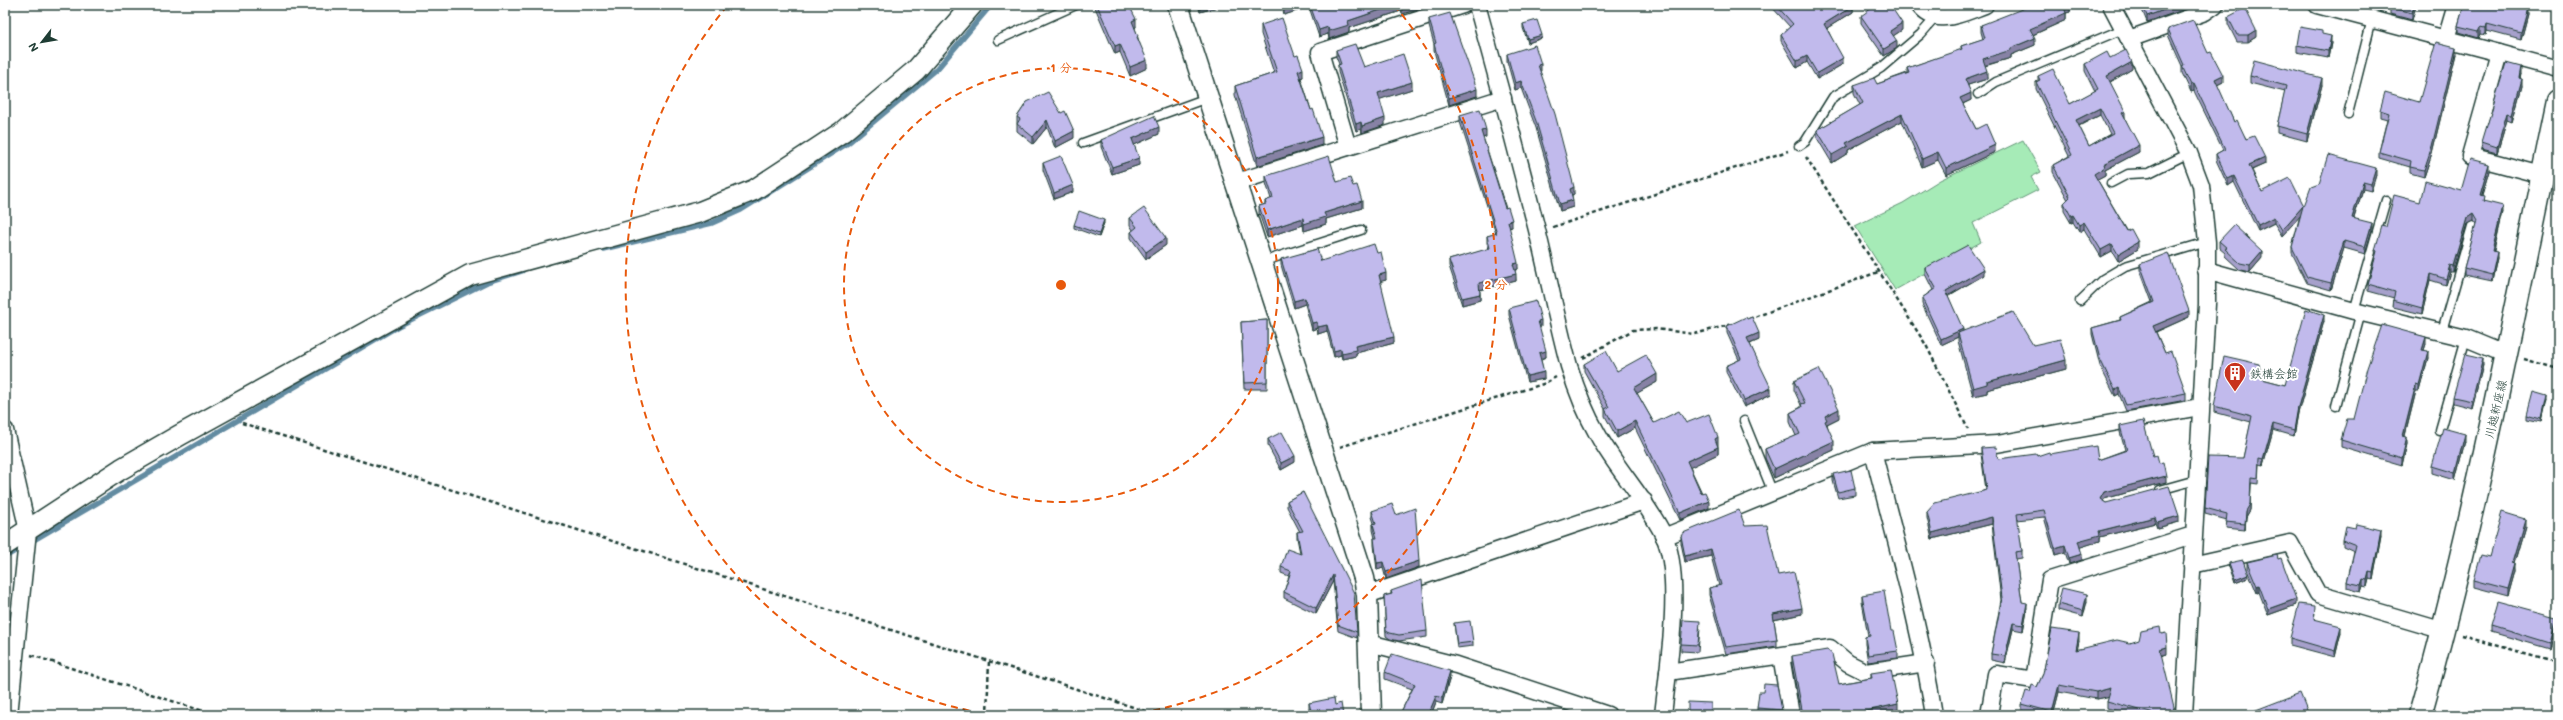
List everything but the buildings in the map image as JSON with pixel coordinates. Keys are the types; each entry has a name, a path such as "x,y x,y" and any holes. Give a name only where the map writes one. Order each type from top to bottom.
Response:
{"main road":[{"name":"川越新座線","path":"2420,715 2444,631 2507,355 2558,101"}],"street":[{"path":"5,545 121,469 470,275 700,212 754,190 842,132 916,70 972,5"},
{"path":"1178,5 1234,183 1364,578 1367,595 1371,715"},
{"path":"1348,147 1320,52 1463,5"},
{"path":"1477,5 1503,98 1570,366 1583,404 1598,436 1644,501 1664,537 1670,557 1672,588 1668,672 1663,715"},
{"path":"1919,5 1924,12 1935,18 1945,18 1985,5"},
{"path":"2111,5 2189,152 2200,185 2207,242 2207,304 2200,407 2184,715"},
{"path":"2126,34 2205,12 2215,5"},
{"path":"2316,5 2558,69"},
{"path":"2446,39 2456,5"},
{"path":"2499,53 2470,156 2542,175"},
{"path":"1234,183 1503,98"},
{"path":"2206,270 2357,312 2442,331 2466,338 2507,355"},
{"path":"1664,537 1873,451 2005,443 2200,407"},
{"path":"5,430 28,531 9,715"},
{"path":"1873,451 1926,663 1934,715"},
{"path":"1367,595 1644,501"},
{"path":"1989,715 1996,674 2034,680 2050,580 2193,535"},
{"path":"2192,565 2290,543 2318,594 2444,631"},
{"path":"1369,643 1456,665 1608,715"},
{"path":"1668,672 1830,648 1848,663 1866,672 1926,663"},
{"path":"1781,656 1791,715"}],"lane":[{"path":"998,40 1076,5"},
{"path":"1799,146 1805,142 1833,97 1881,68 1921,34 1935,18"},
{"path":"2348,114 2372,19"},
{"path":"1978,94 1996,82 2126,34"},
{"path":"1083,143 1207,98"},
{"path":"2111,183 2128,174 2149,173 2189,152"},
{"path":"2336,406 2357,312 2386,200"},
{"path":"2442,331 2472,226"},
{"path":"1260,262 1361,230"},
{"path":"2080,301 2103,279 2125,266 2207,242"},
{"path":"2440,430 2466,338"},
{"path":"1744,422 1773,493"},
{"path":"2149,493 2196,480"}],"path":[{"path":"1537,232 1799,146 1926,345 1978,445"},
{"path":"1747,319 1878,272"},
{"path":"1322,452 1543,384 1570,366 1633,330 1656,329 1694,334 1740,322"},
{"path":"2507,355 2558,369"},
{"path":"217,415 990,660 1158,715"},
{"path":"2444,631 2558,662"},
{"path":"16,650 215,715"},
{"path":"987,715 990,660"}],"green space":[{"path":"2023,140 2041,172 2031,177 2038,190 1973,223 1981,242 1895,290 1855,226 1903,203 1940,180"}],"waterway":[{"path":"603,249 712,223 741,210 848,143 937,69 991,5"},
{"path":"5,557 400,325 487,282 522,271"}],"place":[{"name":"鉄構会館","path":"2235,392"}]}
